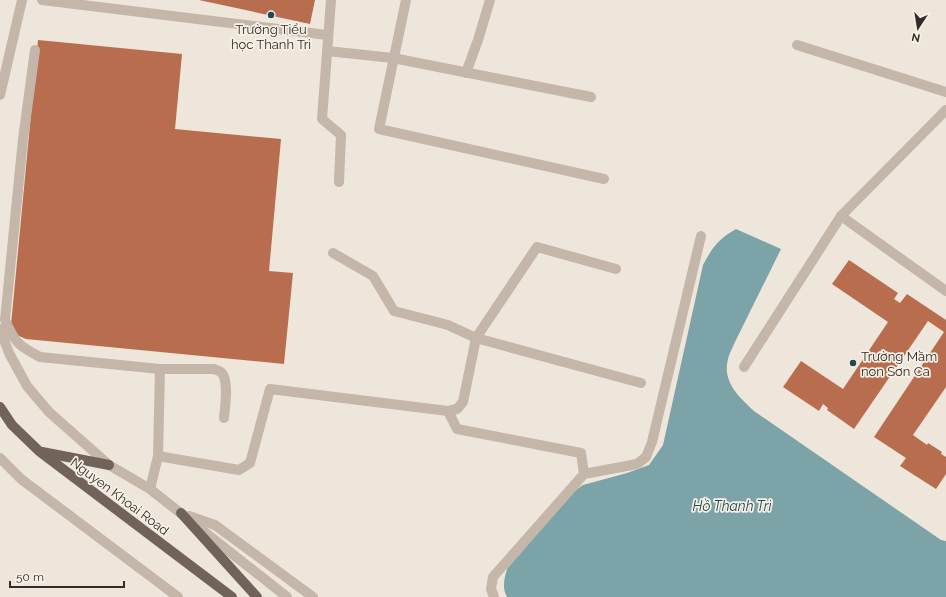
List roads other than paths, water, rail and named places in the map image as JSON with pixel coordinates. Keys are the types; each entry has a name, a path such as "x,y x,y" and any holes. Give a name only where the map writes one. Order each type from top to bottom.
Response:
{"main road":[{"name":"Nguyen Khoai Road","path":"0,407 12,424 39,451 232,597"},
{"path":"39,451 109,465"},
{"path":"181,513 257,597"}],"street":[{"path":"0,95 22,0"},
{"path":"42,0 113,4 327,35"},
{"path":"331,0 327,35 322,119 341,135 339,182"},
{"path":"406,0 379,129 604,179"},
{"path":"466,73 490,0"},
{"path":"797,45 946,92"},
{"path":"35,50 23,139 5,320 12,337 23,349 40,357 160,369 214,369 220,371 226,380 224,418"},
{"path":"327,51 393,58 591,97"},
{"path":"744,366 840,216 946,110"},
{"path":"840,216 946,291"},
{"path":"494,597 491,589 493,577 584,474 637,464 646,457 652,442 701,236"},
{"path":"158,456 239,470 250,463 270,389 448,411 457,409 462,402 476,338 537,247 616,269"},
{"path":"333,253 372,276 394,311 448,325 476,338 641,383"},
{"name":"Nguyen Khoai Road","path":"0,329 9,353 27,386 49,412 109,465 150,489 287,597"},
{"path":"150,489 158,456 160,369"},
{"path":"448,411 458,429 581,453 584,474"},
{"path":"0,458 21,479 178,597"},
{"name":"Nguyen Khoai Road","path":"181,513 215,525 313,597"}],"water":[{"name":"Hồ Thanh Trì","path":"736,229 781,249 729,355 727,375 733,388 754,411 941,540 946,541 946,597 507,597 504,590 504,583 507,569 573,492 583,485 627,473 649,465 663,445 703,265 716,244"}],"place":[{"name":"Trường Tiểu học Thanh Trì","path":"271,15"},
{"name":"Trường Mầm non Sơn Ca","path":"853,363"}]}
